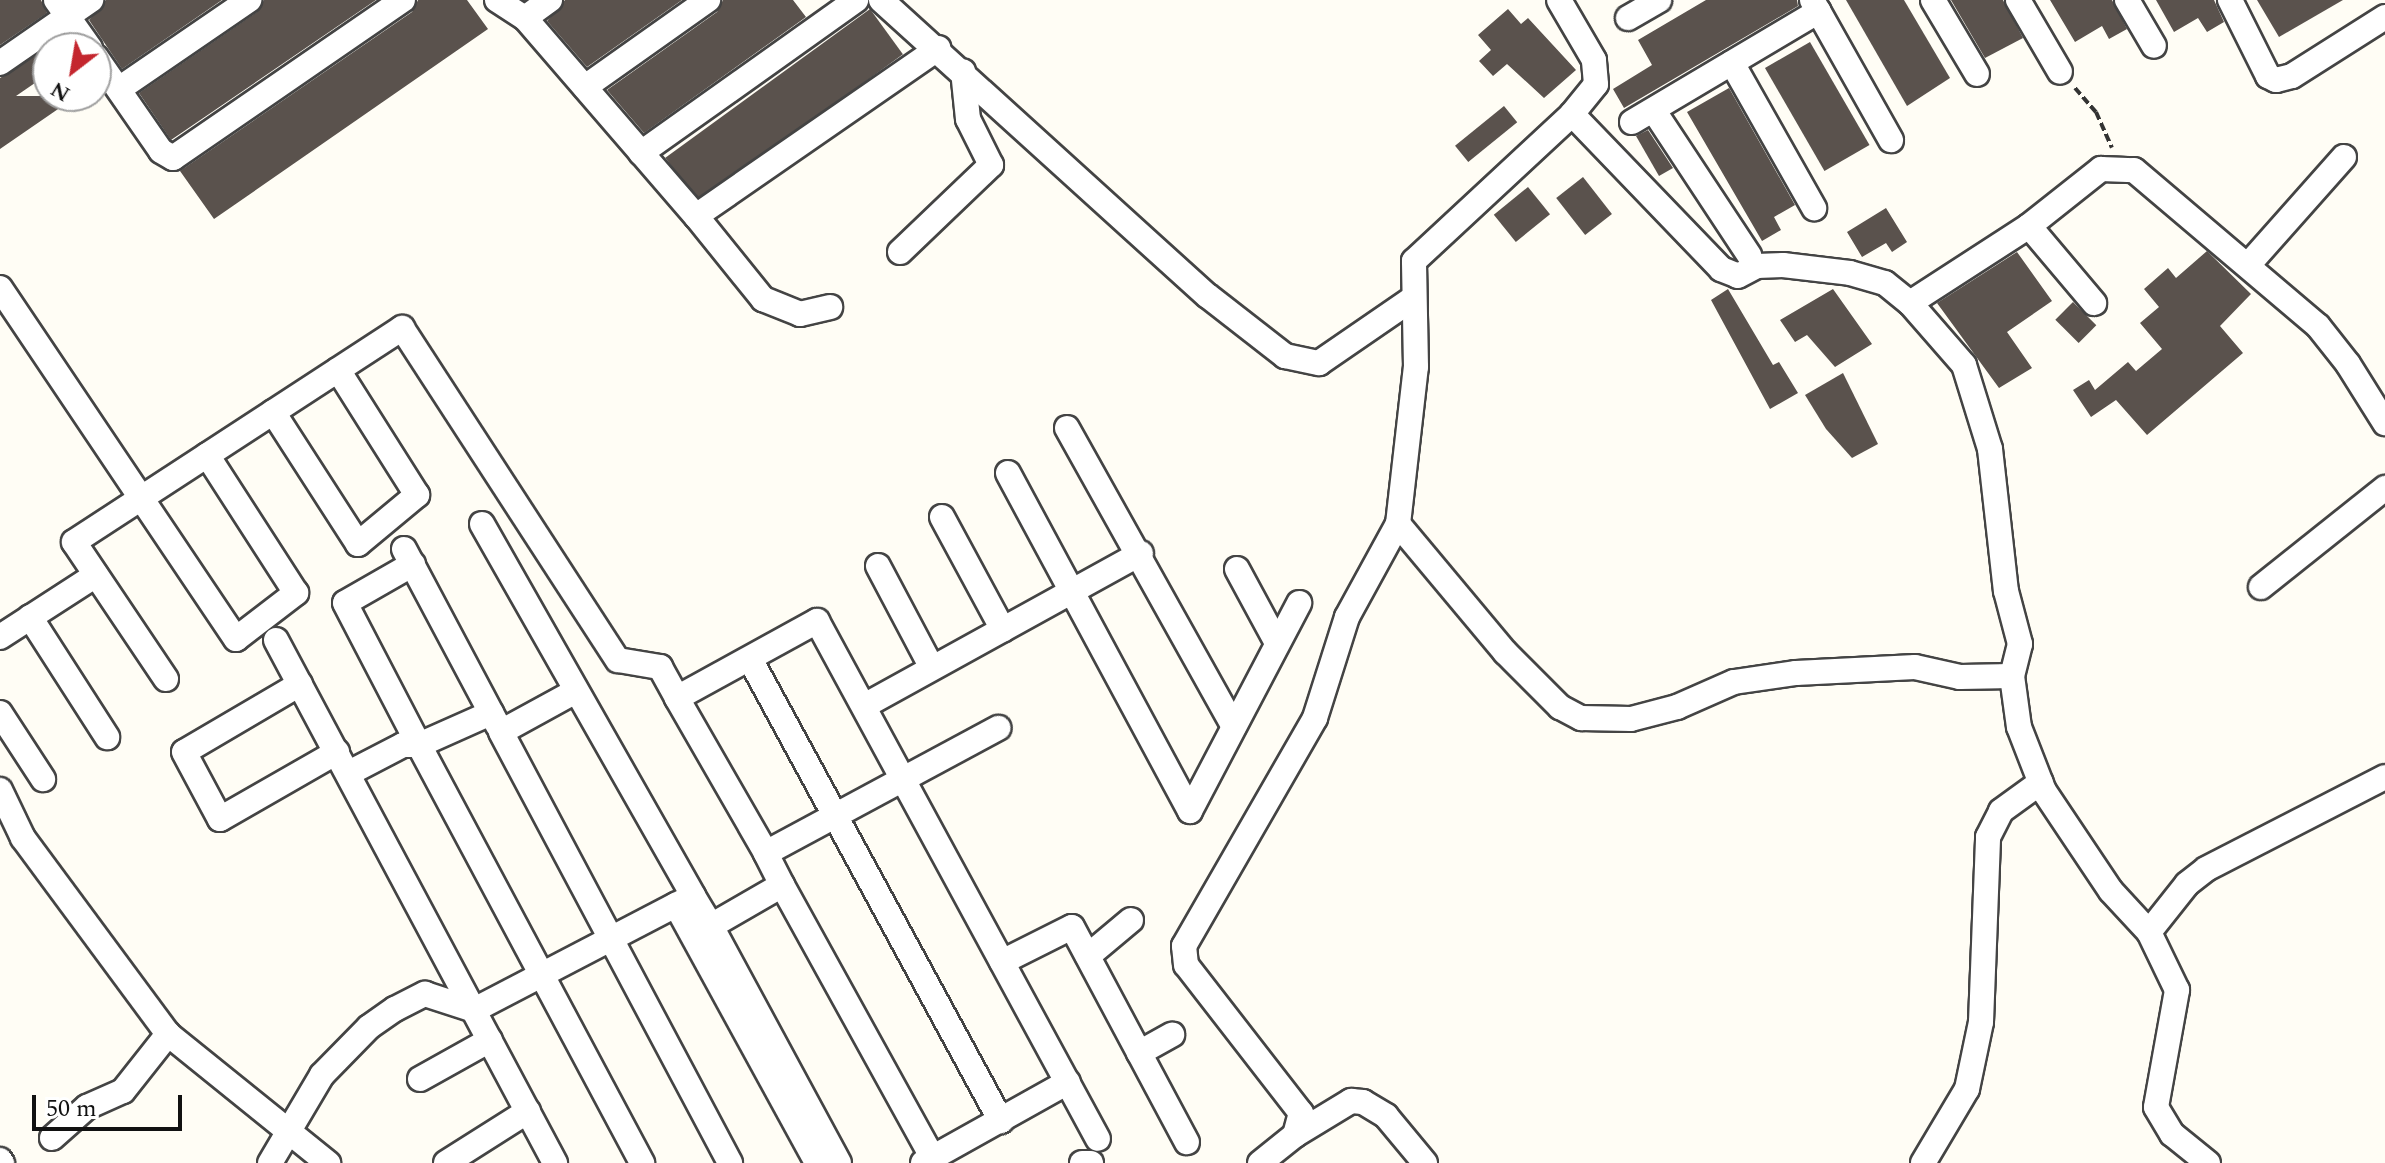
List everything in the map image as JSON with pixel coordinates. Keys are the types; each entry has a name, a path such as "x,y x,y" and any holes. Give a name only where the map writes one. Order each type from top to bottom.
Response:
{"street":[{"path":"0,63 61,8 91,0"},
{"path":"119,89 249,0"},
{"path":"112,79 161,151 173,158 403,0"},
{"path":"497,0 525,18 696,216 763,299 800,314 830,307"},
{"path":"525,18 550,0"},
{"path":"585,87 708,0"},
{"path":"641,153 856,0"},
{"path":"881,0 939,48 1208,296 1285,356 1319,363 1412,299"},
{"path":"1295,1135 1301,1122 1297,1104 1186,965 1184,946 1315,718 1347,617 1398,524 1416,367 1412,271 1420,254 1572,114 1596,84 1596,71 1559,0"},
{"path":"1628,18 1659,0"},
{"path":"1933,0 1977,74"},
{"path":"2018,0 2060,72"},
{"path":"2127,0 2154,46"},
{"path":"2234,1 2268,76 2276,80 2292,76 2385,17"},
{"path":"1749,255 1643,117 1732,63 1816,6 1891,140"},
{"path":"61,8 78,32"},
{"path":"696,216 939,48"},
{"path":"1732,63 1814,208"},
{"path":"900,252 991,165 968,119 963,71"},
{"path":"1572,114 1721,269 1738,276 1757,266 1783,265 1850,273 1885,283 1910,303 1964,365 1990,449 2006,591 2020,644 2012,676 2019,727 2041,782 2111,891 2149,932 2177,990 2156,1107 2172,1134 2208,1163"},
{"path":"2249,264 2344,157"},
{"path":"1910,303 2029,226 2101,169 2119,166 2134,170 2195,225 2249,264 2318,326 2348,364 2385,423"},
{"path":"2029,226 2094,303"},
{"path":"0,288 138,500 236,639 296,593 207,455"},
{"path":"166,679 74,542 402,328 618,660 660,667 766,853 928,1160 1068,1082"},
{"path":"273,412 358,544 417,495 338,370"},
{"path":"1067,428 1141,553 1234,727"},
{"path":"1008,473 1190,811 1299,603"},
{"path":"2261,587 2385,488"},
{"path":"942,517 1003,630"},
{"path":"482,524 685,901 817,1163"},
{"path":"1398,524 1526,675 1581,718 1631,719 1677,707 1734,682 1796,673 1915,667 1960,677 2012,676"},
{"path":"866,705 1141,553"},
{"path":"642,1163 345,603 408,556 730,1163"},
{"path":"878,566 932,668"},
{"path":"1237,569 1277,643"},
{"path":"0,637 96,575"},
{"path":"30,617 107,737"},
{"path":"677,698 817,621 866,705 1098,1139"},
{"path":"276,640 555,1163"},
{"path":"750,659 832,817 1001,1121"},
{"path":"300,684 184,752 220,819 343,763 496,723 574,692"},
{"path":"0,713 43,779"},
{"path":"766,853 998,728"},
{"path":"2149,932 2187,884 2206,869 2385,777"},
{"path":"1923,1163 1967,1089 1981,1022 1988,837 2001,811 2041,782"},
{"path":"0,790 23,838 168,1034 287,1134 328,1163"},
{"path":"711,926 782,885"},
{"path":"685,901 711,926 839,1163"},
{"path":"270,1163 322,1075 369,1027 395,1009 425,994 474,1010 685,901"},
{"path":"1088,956 1131,920"},
{"path":"1002,962 1072,927 1187,1142"},
{"path":"52,1138 87,1107 123,1091 168,1034"},
{"path":"1139,1053 1172,1035"},
{"path":"420,1079 490,1040"},
{"path":"1260,1163 1295,1135 1351,1101 1363,1102 1386,1116 1425,1163"},
{"path":"454,1160 528,1111"},
{"path":"1082,1163 1091,1163"}],"path":[{"path":"2060,72 2096,112 2119,166"}],"building":[{"path":"0,0 41,0 47,13 0,45"},
{"path":"106,0 222,0 122,69 112,54 112,32 97,32 89,20"},
{"path":"264,0 376,0 171,140 139,93 257,12"},
{"path":"418,0 467,0 488,29 214,219 180,171 412,12"},
{"path":"565,0 682,0 587,67 547,21"},
{"path":"723,0 793,0 806,17 644,133 607,90 717,12"},
{"path":"1706,0 1797,0 1798,6 1624,108 1613,89 1652,65 1638,40"},
{"path":"1846,0 1904,0 1950,78 1907,106"},
{"path":"1951,0 2003,0 2023,38 1985,58"},
{"path":"2050,0 2112,0 2127,29 2109,39 2102,26 2075,42"},
{"path":"2156,0 2214,0 2224,22 2207,32 2198,18 2174,32"},
{"path":"2257,0 2343,0 2279,37"},
{"path":"870,9 903,54 698,203 665,158"},
{"path":"1508,9 1521,24 1528,18 1576,70 1544,98 1507,64 1493,76 1479,61 1491,50 1478,35"},
{"path":"1810,42 1870,145 1824,171 1765,68"},
{"path":"32,58 32,85 16,96 32,96 32,112 54,112 0,149 0,78"},
{"path":"1729,88 1795,205 1774,217 1781,230 1762,241 1687,112"},
{"path":"1504,106 1517,122 1468,162 1455,146"},
{"path":"1648,130 1673,168 1659,176 1636,136"},
{"path":"1583,177 1612,214 1585,235 1556,198"},
{"path":"1528,187 1550,214 1516,242 1494,215"},
{"path":"1886,208 1907,242 1892,252 1886,243 1862,257 1847,232"},
{"path":"2207,251 2251,294 2220,326 2243,353 2147,435 2116,400 2091,417 2073,390 2089,380 2095,390 2128,362 2136,371 2162,349 2140,323 2159,307 2144,289 2168,268 2176,278"},
{"path":"2017,252 2052,301 2007,332 2032,368 1999,388 1937,303"},
{"path":"1728,289 1773,365 1779,362 1798,393 1770,409 1711,300"},
{"path":"1833,289 1872,344 1835,367 1807,335 1795,342 1780,320"},
{"path":"2073,302 2096,325 2079,343 2055,320"},
{"path":"1843,373 1878,444 1852,458 1826,429 1805,395"}]}
